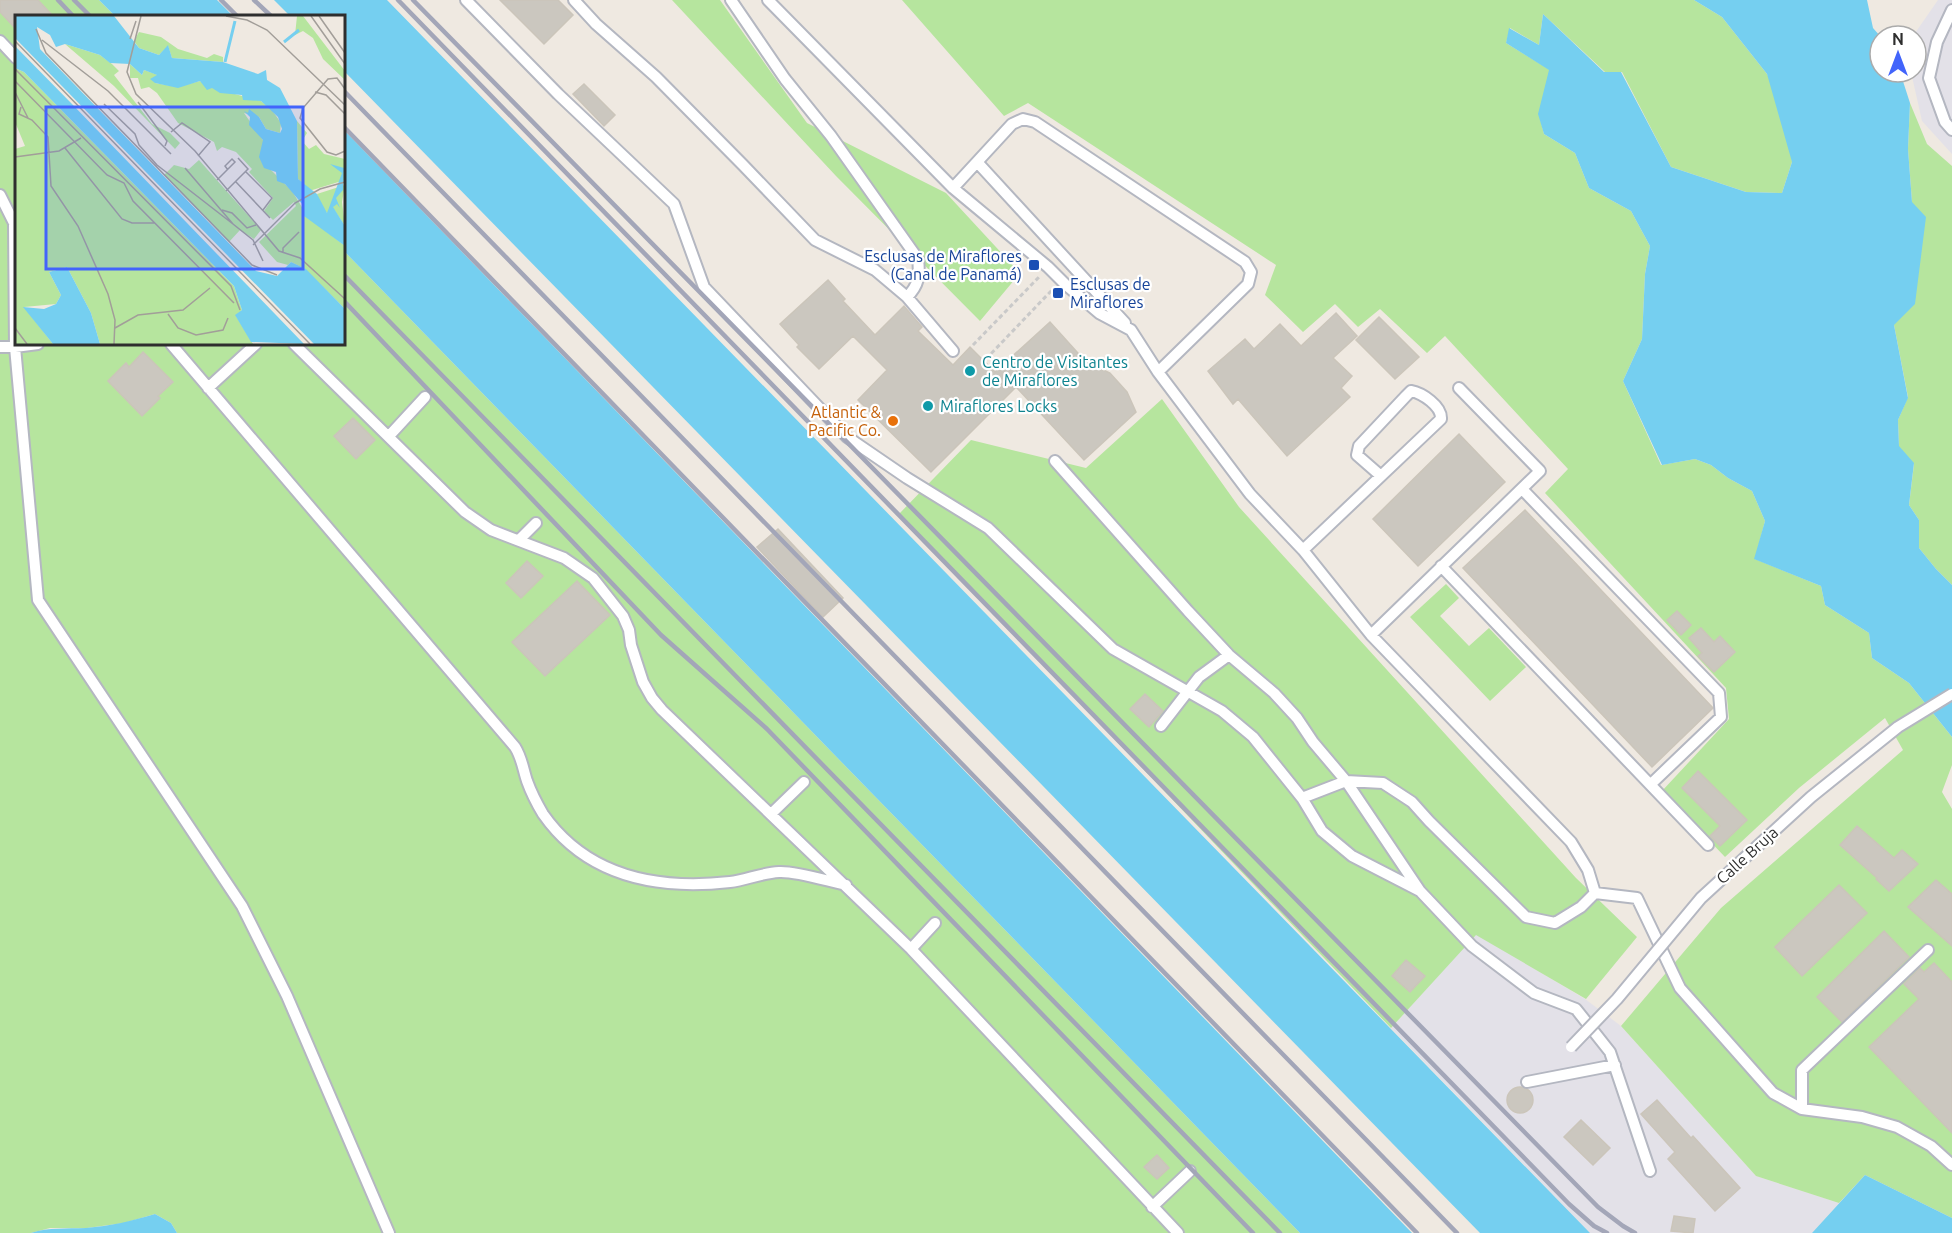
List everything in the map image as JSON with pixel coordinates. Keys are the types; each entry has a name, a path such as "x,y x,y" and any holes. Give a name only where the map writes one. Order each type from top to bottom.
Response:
{"lane":[{"path":"466,0 558,94 674,204 704,287 847,437 988,528 1113,649 1222,711 1253,737 1302,798 1322,831 1352,856 1420,891"},
{"path":"574,0 596,24 656,77 815,240 865,264 907,297 952,351"},
{"path":"731,0 785,79 831,136 918,259 917,288 907,297"},
{"path":"768,0 953,188 1099,313 1131,330"},
{"path":"1952,10 1937,42 1929,78 1945,122 1952,130"},
{"path":"0,41 15,57"},
{"path":"953,188 1012,124 1023,119 1035,122 1245,262 1251,272 1248,284 1158,372"},
{"path":"977,162 1131,330 1158,372 1250,494 1303,550 1371,634 1571,842 1588,870 1595,893"},
{"path":"0,195 14,223 15,347 38,600 242,906 287,996 389,1233"},
{"path":"0,347 30,345"},
{"path":"172,345 515,747 521,756 530,790 543,814 560,835 576,849 611,870 650,882 693,885 732,882 765,873 782,872 846,885"},
{"path":"208,388 255,345"},
{"path":"295,345 465,512 491,530 564,558 593,578 623,616 629,630 636,666 652,698 674,722 911,949 1178,1233"},
{"path":"1371,634 1540,471 1459,388"},
{"path":"1303,550 1381,476 1441,419 1442,413 1439,409 1418,393 1411,392 1406,396 1359,446 1357,455 1381,476"},
{"path":"389,436 425,397"},
{"path":"1055,461 1229,655 1274,693 1297,718 1313,742 1346,781 1420,891 1472,946 1534,993 1576,1009 1610,1052 1650,1171"},
{"path":"1522,489 1719,693 1721,717 1651,784"},
{"path":"519,540 536,523"},
{"path":"1442,566 1708,844"},
{"path":"1161,726 1199,677 1229,655"},
{"name":"Calle Bruja","path":"1571,1047 1617,999 1701,898 1811,797 1898,727 1952,694"},
{"path":"1302,798 1346,781 1383,783 1412,802 1526,917 1555,923 1581,907 1595,893"},
{"path":"771,814 804,783"},
{"path":"1595,893 1637,898 1680,988 1773,1093 1802,1109 1862,1117 1897,1127 1931,1146 1952,1165"},
{"path":"911,949 935,923"},
{"path":"1802,1109 1802,1070 1928,950"},
{"path":"1527,1082 1615,1065"},
{"path":"1152,1207 1190,1171"}],"path":[{"path":"973,345 1048,267"},
{"path":"986,359 1062,280"}],"shaded area":[{"path":"1938,0 1952,0 1952,154 1922,121 1914,84 1928,84 1928,24 1921,24"},
{"path":"1476,934 1585,999 1621,1026 1756,1176 1839,1203 1812,1233 1590,1233 1391,1028"}],"green space":[{"path":"0,0 99,0 114,15 15,15 15,345 345,345 345,252 1300,1233 177,1233 171,1223 155,1214 124,1223 87,1228 50,1228 31,1233 0,1233"},
{"path":"672,0 720,0 807,123 946,193 1020,273 980,321 836,176"},
{"path":"902,0 1694,0 1722,17 1767,74 1789,119 1792,162 1782,193 1746,192 1671,167 1622,72 1605,72 1543,14 1539,45 1510,28 1506,43 1550,70 1539,114 1544,134 1575,153 1589,188 1631,211 1650,246 1645,274 1642,339 1623,381 1661,465 1695,459 1711,465 1728,478 1752,491 1765,521 1755,559 1821,586 1825,605 1869,633 1872,658 1909,683 1952,737 1952,765 1942,792 1952,809 1952,1218 1865,1175 1839,1203 1756,1176 1621,1026 1721,908 1903,750 1885,718 1799,788 1725,857 1662,791 1729,719 1726,688 1545,493 1568,469 1445,336 1427,353 1380,309 1358,327 1335,304 1303,332 1265,295 1276,265 1028,103 1004,116"},
{"path":"1910,103 1927,144 1952,166 1952,585 1919,548 1919,520 1909,505 1914,464 1899,447 1898,420 1908,397 1894,325 1912,202 1908,149"},
{"path":"1162,399 1239,507 1576,878 1637,937 1586,999 1476,935 1391,1028 899,514 971,440 1086,468"},
{"path":"1446,584 1459,598 1440,616 1469,646 1489,628 1526,667 1490,701 1410,617"}],"water":[{"path":"99,0 217,0 232,15 114,15"},
{"path":"274,0 387,0 1590,1233 1480,1233 345,72 345,15 289,15"},
{"path":"1694,0 1867,0 1872,24 1868,24 1868,84 1904,84 1910,103 1908,149 1912,202 1926,217 1915,304 1894,325 1908,398 1898,420 1899,446 1914,463 1909,505 1919,520 1919,548 1952,585 1952,737 1909,683 1872,658 1869,633 1825,605 1821,586 1754,559 1765,521 1752,491 1728,478 1711,465 1695,459 1662,465 1623,381 1642,339 1645,274 1650,246 1631,211 1589,188 1575,153 1544,134 1538,114 1549,70 1506,43 1509,28 1539,45 1543,14 1604,72 1621,72 1671,167 1746,192 1782,193 1792,162 1767,74 1722,17"},
{"path":"345,131 1412,1233 1300,1233 345,252"},
{"path":"1865,1175 1952,1218 1952,1233 1812,1233"},
{"path":"155,1214 171,1223 177,1233 31,1233 51,1229 104,1226"}],"building":[{"path":"0,0 38,0 52,15 15,15 15,28 0,12"},
{"path":"500,0 558,0 573,15 544,44"},
{"path":"584,84 615,115 604,126 573,94"},
{"path":"828,280 845,299 843,301 875,335 904,306 922,327 918,331 953,365 970,347 995,372 1050,322 1086,362 1110,373 1127,392 1136,412 1084,460 1016,387 931,472 858,400 887,370 853,336 819,369 797,347 799,345 780,324"},
{"path":"1336,313 1357,336 1333,358 1352,376 1341,388 1350,397 1287,456 1238,399 1233,404 1208,371 1245,339 1254,349 1280,324 1301,346"},
{"path":"1379,317 1419,357 1395,379 1356,340"},
{"path":"143,352 173,382 142,416 108,381 126,363 129,367"},
{"path":"353,418 375,440 356,459 334,436"},
{"path":"1459,434 1505,482 1418,566 1373,519"},
{"path":"1525,510 1713,708 1652,767 1463,568"},
{"path":"778,529 843,598 823,617 757,547"},
{"path":"527,561 543,576 521,598 506,583"},
{"path":"577,581 610,615 545,676 512,642"},
{"path":"1677,611 1691,625 1681,635 1667,620"},
{"path":"1701,628 1714,642 1720,636 1735,652 1714,672 1698,656 1702,653 1689,638"},
{"path":"1145,694 1163,711 1149,727 1130,709"},
{"path":"1698,771 1747,820 1720,846 1710,836 1720,826 1682,788"},
{"path":"1857,826 1894,858 1902,850 1918,864 1889,891 1840,845"},
{"path":"1936,880 1952,894 1952,946 1908,907"},
{"path":"1839,885 1867,913 1802,976 1775,947"},
{"path":"1884,931 1909,957 1842,1022 1817,997"},
{"path":"1406,960 1425,976 1410,992 1392,976"},
{"path":"1934,963 1952,982 1952,1133 1869,1047 1919,999 1904,984 1920,968 1924,972"},
{"path":"1520,1087 1529,1091 1533,1100 1529,1109 1520,1113 1511,1109 1507,1100 1511,1091"},
{"path":"1657,1100 1740,1188 1715,1211 1668,1159 1675,1152 1641,1114"},
{"path":"1581,1120 1610,1148 1593,1165 1564,1137"},
{"path":"1157,1155 1169,1168 1157,1179 1144,1167"},
{"path":"1674,1216 1695,1219 1693,1233 1671,1231"}],"railway":[{"path":"58,0 72,15"},
{"path":"74,0 89,15"},
{"path":"221,0 236,15"},
{"path":"254,0 270,15"},
{"path":"398,0 1569,1204 1594,1226 1607,1233"},
{"path":"413,0 1598,1207 1635,1233"},
{"path":"345,92 1457,1233"},
{"path":"345,128 1417,1233"},
{"path":"345,276 1280,1233"},
{"path":"345,302 661,635 767,729 1253,1233"}],"place":[{"name":"Esclusas de Miraflores (Canal de Panamá)","path":"1034,265"},
{"name":"Esclusas de Miraflores","path":"1058,293"},
{"name":"Centro de Visitantes de Miraflores","path":"970,371"},
{"name":"Miraflores Locks","path":"928,406"},
{"name":"Atlantic & Pacific Co.","path":"893,421"}]}
